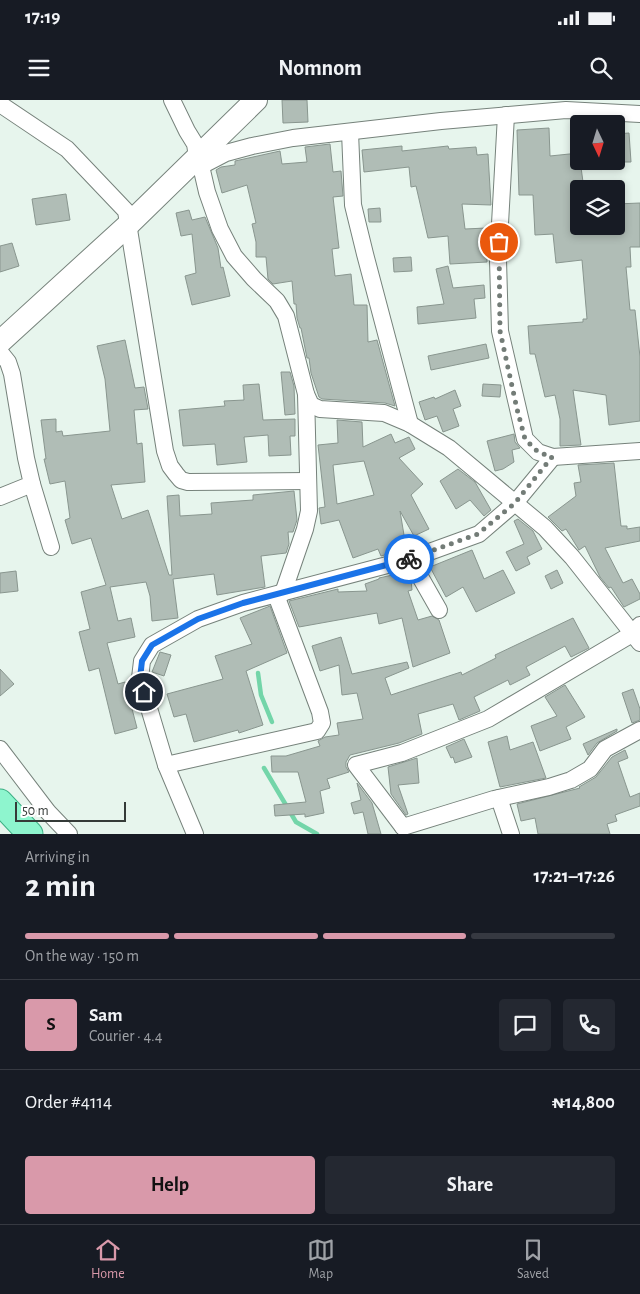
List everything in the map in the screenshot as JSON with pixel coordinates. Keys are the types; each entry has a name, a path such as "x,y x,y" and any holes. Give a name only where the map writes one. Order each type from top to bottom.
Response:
{"main road":[{"path":"198,156 241,100"},
{"path":"0,333 198,156 256,100"},
{"path":"0,342 127,218"},
{"path":"0,802 30,834"}],"street":[{"path":"172,100 198,156 207,192 220,229 234,256 254,279 277,300 286,316 306,394 311,406 320,409 384,413 410,424 449,448 545,528 637,634 488,719 402,753 356,765 402,831 499,798 571,780 590,769 605,749 640,730"},
{"path":"0,104 67,149 127,218 165,451 170,466 176,474 181,480 200,483 308,481"},
{"path":"198,156 226,153 293,138 441,121 566,110 640,114"},
{"path":"506,115 498,260 500,331 525,439 538,452 552,457 640,451"},
{"path":"350,132 353,205 410,424"},
{"path":"0,352 8,362 12,374 26,458 51,547"},
{"path":"166,765 316,731 322,723 320,712 279,594 305,529 309,511 306,394"},
{"path":"195,834 166,765 140,678 142,661 152,645 198,619 243,603 410,559 478,534 515,503 552,457"},
{"path":"0,497 32,484"},
{"path":"410,559 439,610"},
{"path":"0,749 48,812 69,834"},
{"path":"499,798 510,834"}],"building":[{"path":"282,100 307,100 308,122 283,123"},
{"path":"549,128 550,156 570,154 570,170 581,170 583,180 570,180 570,235 625,235 625,204 640,203 640,247 630,247 631,267 626,267 630,310 635,310 640,357 640,421 609,425 606,395 573,390 581,445 560,446 560,419 555,395 545,397 535,354 530,354 528,326 583,322 583,319 587,319 582,260 556,263 553,234 535,235 533,195 519,195 517,130"},
{"path":"625,133 629,133 631,162 625,162"},
{"path":"330,144 333,172 341,171 343,196 333,197 339,248 332,249 335,276 351,274 354,305 367,305 368,342 377,340 395,406 385,403 322,399 319,397 297,318 292,281 273,284 268,279 266,257 256,257 256,242 252,224 256,223 247,185 222,193 216,170 221,167 235,165 235,161 280,151 282,164 307,162 305,147"},
{"path":"402,146 402,151 448,146 449,149 476,147 477,155 488,154 491,205 462,204 465,229 486,228 487,262 450,264 448,236 428,238 416,186 411,187 409,167 364,172 362,150"},
{"path":"66,194 70,220 36,225 32,199"},
{"path":"380,208 381,222 369,222 368,209"},
{"path":"189,210 192,220 205,217 218,248 221,268 223,267 230,296 192,305 185,276 196,273 192,234 181,236 176,213"},
{"path":"12,243 19,266 0,272 0,246"},
{"path":"411,257 412,271 394,272 393,258"},
{"path":"448,266 453,288 484,285 485,298 474,299 476,318 418,324 417,307 444,304 436,269"},
{"path":"125,340 135,388 144,387 148,409 134,410 137,444 142,443 145,482 111,485 122,519 148,510 169,575 172,575 167,496 179,495 180,516 212,514 211,503 253,500 253,495 294,491 297,520 293,532 288,532 289,544 286,553 261,556 265,587 217,595 214,574 173,579 178,618 152,621 150,596 146,582 110,587 118,621 131,618 135,637 107,643 118,684 125,682 137,728 115,734 99,668 89,671 79,632 90,629 81,592 106,585 91,538 72,544 65,520 70,518 65,481 50,484 44,459 46,459 41,420 56,419 56,432 62,431 63,436 110,431 105,379 97,346"},
{"path":"486,344 489,358 431,370 428,356"},
{"path":"281,372 290,372 294,386 295,414 285,415"},
{"path":"259,384 263,420 295,419 295,436 290,436 291,455 269,456 268,435 244,437 247,462 217,465 215,444 183,446 179,410 225,406 224,401 244,400 243,385"},
{"path":"483,384 501,385 500,397 482,396"},
{"path":"455,390 461,406 453,409 459,426 443,432 437,416 425,420 419,402 434,397 435,399"},
{"path":"337,420 362,422 363,447 391,434 395,443 409,437 415,449 399,458 423,484 411,495 429,529 414,536 400,511 405,541 403,542 406,549 381,556 378,549 353,558 339,520 321,524 319,508 325,507 318,445 338,443","holes":["364,461 374,495 337,504 333,465"]},
{"path":"514,434 515,442 520,448 512,450 514,462 503,469 495,471 487,441"},
{"path":"614,463 621,526 627,526 627,529 640,527 640,541 605,548 623,583 632,579 640,594 640,599 624,607 611,587 609,588 600,577 585,546 579,550 566,529 562,531 548,517 576,496 574,483 581,482 578,465"},
{"path":"458,469 475,482 491,510 484,516 470,500 456,509 440,481"},
{"path":"518,519 533,531 542,549 527,557 530,564 516,571 506,552 524,544 514,521"},
{"path":"472,550 484,579 503,570 515,593 476,612 463,587 446,597 430,567"},
{"path":"557,570 563,583 551,589 545,576"},
{"path":"16,571 18,591 0,593 0,573"},
{"path":"406,572 411,580 412,590 408,591 418,620 432,616 439,620 450,653 413,667 402,618 379,624 377,613 299,627 289,601 338,589 338,592 367,591 365,584 379,578"},
{"path":"270,606 287,653 246,671 263,725 239,733 238,730 194,742 186,714 174,717 167,694 223,679 215,656 252,644 240,618"},
{"path":"573,618 589,648 571,657 565,646 526,667 530,675 510,685 508,680 474,697 480,711 459,720 453,704 418,714 422,734 399,743 350,755 346,762 349,772 327,779 330,788 320,791 324,813 305,817 305,814 275,816 274,805 306,802 298,772 272,772 271,756 286,756 320,746 318,741 325,737 339,735 337,723 363,719 357,693 342,695 339,665 320,671 312,646 341,637 352,674 407,662 409,668 385,678 391,695 461,672 462,675 496,658 495,655"},
{"path":"160,652 171,655 164,676 152,672"},
{"path":"0,669 14,684 0,696"},
{"path":"565,685 585,717 566,727 571,739 540,751 531,726 557,716 545,697"},
{"path":"633,689 640,709 640,720 632,723 622,693"},
{"path":"617,729 617,731 597,743 588,755 583,744"},
{"path":"507,736 510,750 533,742 546,778 500,787 488,742"},
{"path":"464,739 472,757 455,763 446,747"},
{"path":"625,750 628,758 618,762 630,797 640,793 640,806 615,815 617,821 607,824 610,834 538,834 535,818 521,821 517,804 580,788 596,777 612,757"},
{"path":"417,758 419,783 398,785 408,814 406,815 391,794 388,767"},
{"path":"357,783 372,803 381,834 368,834 363,812 354,814 351,803 361,800"}],"waterway":[{"path":"258,673 261,695 272,722"},
{"path":"264,768 296,822 317,834"}],"way so far":[{"path":"409,559 478,534 515,503 552,457 538,452 525,439 517,409 500,331 499,242"}],"route":[{"path":"144,692 140,678 142,661 152,645 198,619 243,603 409,559"}]}
